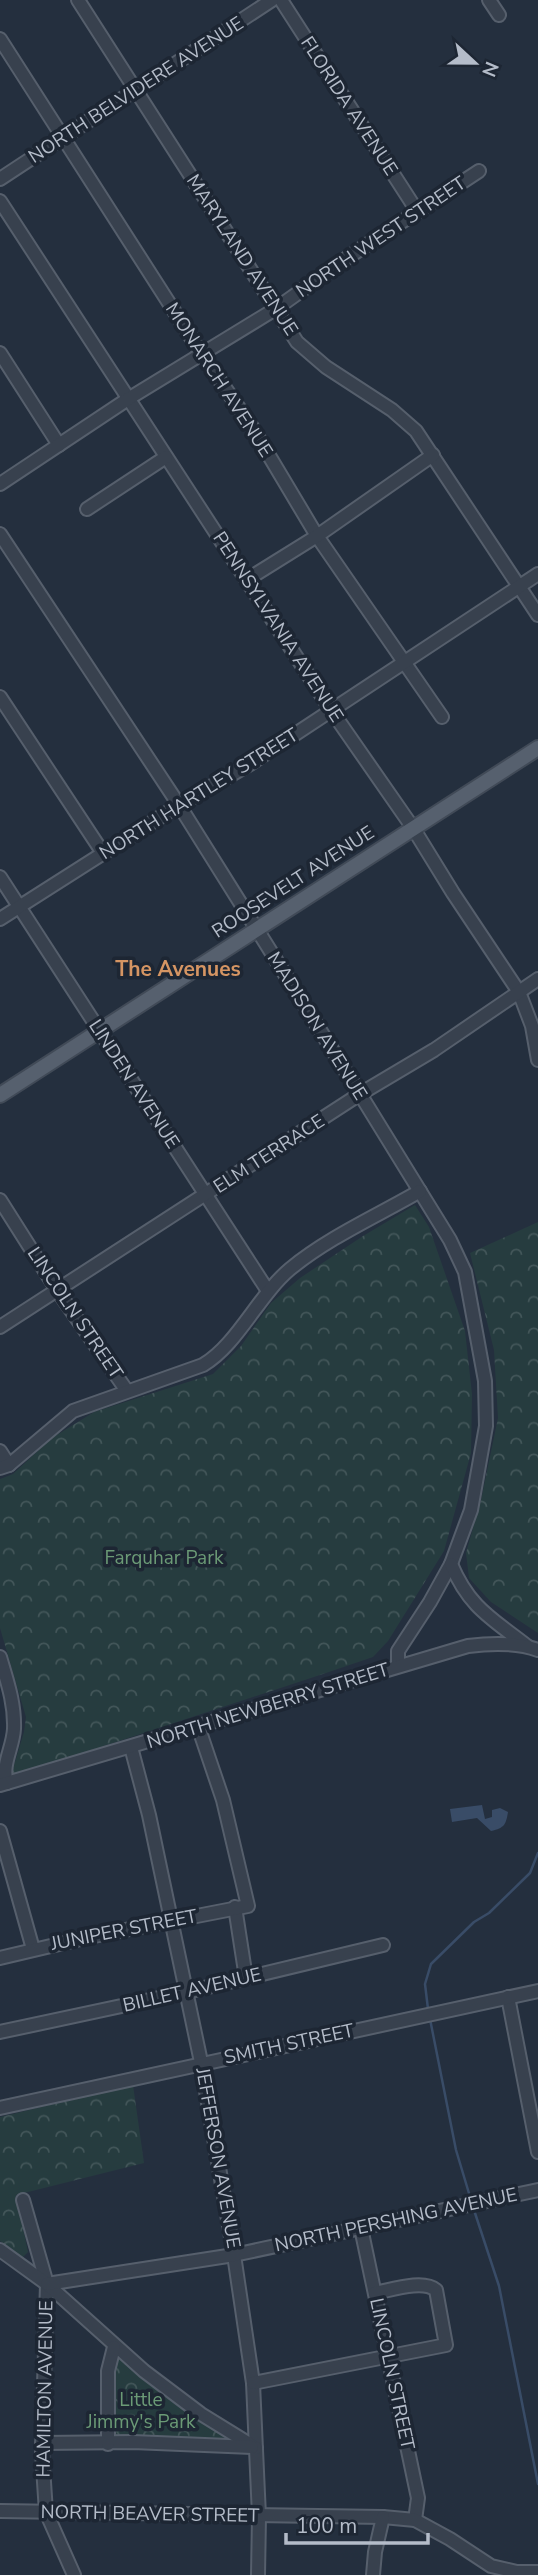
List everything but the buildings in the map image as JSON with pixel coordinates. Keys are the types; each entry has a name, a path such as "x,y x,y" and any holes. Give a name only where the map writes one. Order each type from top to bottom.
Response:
{"main road":[{"name":"ROOSEVELT AVENUE","path":"0,1095 538,748"}],"street":[{"name":"MARYLAND AVENUE","path":"78,0 297,342 326,367 392,410 415,431 433,454 538,615"},
{"name":"NORTH BELVIDERE AVENUE","path":"0,180 272,0"},
{"name":"FLORIDA AVENUE","path":"281,0 417,211"},
{"path":"489,0 499,15"},
{"name":"MONARCH AVENUE","path":"0,39 201,353 253,427 317,536 442,717"},
{"name":"NORTH WEST STREET","path":"0,484 128,399 277,307 479,172"},
{"name":"PENNSYLVANIA AVENUE","path":"0,201 331,710 413,828 519,992 532,1026 538,1060"},
{"path":"0,353 58,445"},
{"path":"248,579 317,536 433,454"},
{"path":"87,509 166,457"},
{"name":"MADISON AVENUE","path":"0,534 179,805 450,1240 465,1272 485,1381 486,1426 471,1510 450,1564 430,1602 398,1651 398,1667"},
{"name":"NORTH HARTLEY STREET","path":"0,919 179,805 250,764 538,574"},
{"path":"0,697 103,853"},
{"name":"LINDEN AVENUE","path":"0,877 268,1292"},
{"name":"ELM TERRACE","path":"0,1327 360,1094 434,1050 538,979"},
{"path":"0,1451 4,1466 73,1411 203,1365 215,1358 291,1268 352,1228 419,1191"},
{"name":"LINCOLN STREET","path":"0,1200 57,1290 127,1391"},
{"path":"450,1564 460,1586 476,1606 532,1648"},
{"name":"NORTH NEWBERRY STREET","path":"3,1784 468,1646 486,1644 532,1648"},
{"path":"0,1657 14,1707 14,1731 3,1772 3,1784"},
{"path":"0,1711 14,1707"},
{"name":"JUNIPER STREET","path":"0,1958 33,1948 248,1906 222,1800 198,1726"},
{"name":"JEFFERSON AVENUE","path":"131,1747 149,1815 187,1992 234,2255 253,2384 258,2575"},
{"path":"0,1831 33,1948"},
{"path":"235,1908 246,1978"},
{"name":"BILLET AVENUE","path":"0,2032 187,1992 383,1945"},
{"name":"SMITH STREET","path":"0,2108 201,2062 538,1991"},
{"path":"508,1997 538,2151"},
{"name":"NORTH PERSHING AVENUE","path":"47,2284 234,2255 538,2190"},
{"name":"HAMILTON AVENUE","path":"23,2200 47,2284 42,2443 46,2512 74,2575"},
{"name":"LINCOLN STREET","path":"361,2228 418,2498 415,2520"},
{"path":"0,2250 47,2284 114,2347 201,2414 256,2448"},
{"path":"253,2384 446,2345 436,2290 432,2286 422,2285 375,2293"},
{"path":"108,2444 108,2371 114,2347"},
{"path":"42,2443 200,2444 256,2448"},
{"name":"NORTH BEAVER STREET","path":"0,2511 383,2517 415,2520 491,2566 517,2572 538,2572"},
{"path":"373,2575 383,2517"}],"green space":[{"name":"Farquhar Park","path":"415,1205 429,1227 465,1331 472,1394 471,1453 444,1551 388,1641 373,1657 16,1775 12,1772 26,1717 0,1628 0,1479 13,1474 52,1438 94,1412 213,1374 241,1346 271,1303 300,1278"},
{"path":"538,1222 538,1633 491,1602 469,1578 466,1553 481,1500 498,1418 494,1350 470,1253"},
{"path":"133,2085 144,2163 16,2195 28,2252 21,2259 0,2241 0,2117"},
{"name":"Little Jimmy's Park","path":"116,2353 225,2438 106,2440"}],"water":[{"path":"482,1805 485,1819 492,1817 492,1810 500,1808 508,1812 504,1825 491,1831 477,1818 452,1822 450,1809"}],"waterway":[{"path":"428,2009 425,1984 431,1964 530,1873 538,1853"},
{"path":"430,2019 456,2150 471,2200"},
{"path":"474,2210 499,2286 538,2484"}],"district":[{"name":"The Avenues","path":"178,969"}]}
